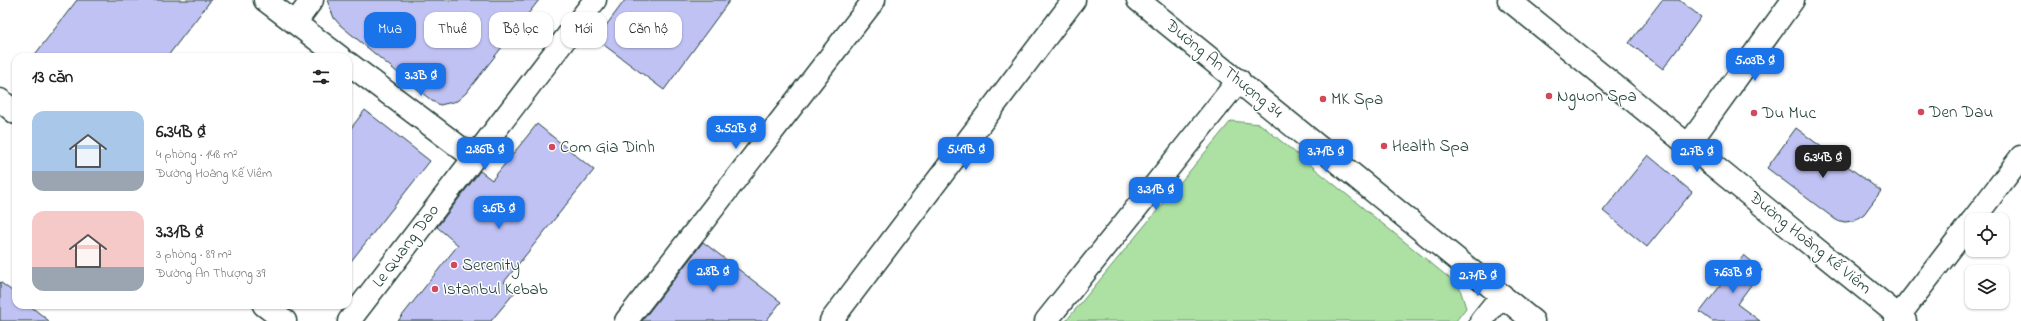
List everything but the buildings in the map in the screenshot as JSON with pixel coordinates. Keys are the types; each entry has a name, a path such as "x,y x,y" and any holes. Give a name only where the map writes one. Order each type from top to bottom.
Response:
{"street":[{"path":"265,0 335,53"},
{"path":"295,23 312,0"},
{"name":"Le Quang Dao","path":"349,321 595,0"},
{"path":"626,321 874,0"},
{"path":"831,321 1074,0"},
{"name":"Đường An Thượng 34","path":"1138,0 1534,321"},
{"name":"Đường Hoàng Kế Viêm","path":"1509,0 1689,144 1900,319"},
{"path":"1689,144 1793,0"},
{"path":"352,66 474,158"},
{"path":"1046,321 1238,80"},
{"path":"0,100 12,110"},
{"path":"1977,213 2021,157"},
{"path":"1900,319 1965,230"},
{"path":"1481,321 1502,295"},
{"path":"269,309 284,321"}],"green space":[{"path":"1231,121 1260,124 1459,286 1466,308 1456,321 1066,321"}],"place":[{"name":"Nguon Spa","path":"1549,96"},
{"name":"MK Spa","path":"1323,99"},
{"name":"Den Dau","path":"1921,112"},
{"name":"Du Muc","path":"1754,113"},
{"name":"Health Spa","path":"1384,146"},
{"name":"Com Gia Dinh","path":"552,147"},
{"name":"Serenity","path":"454,265"},
{"name":"Istanbul Kebab","path":"435,289"}]}
